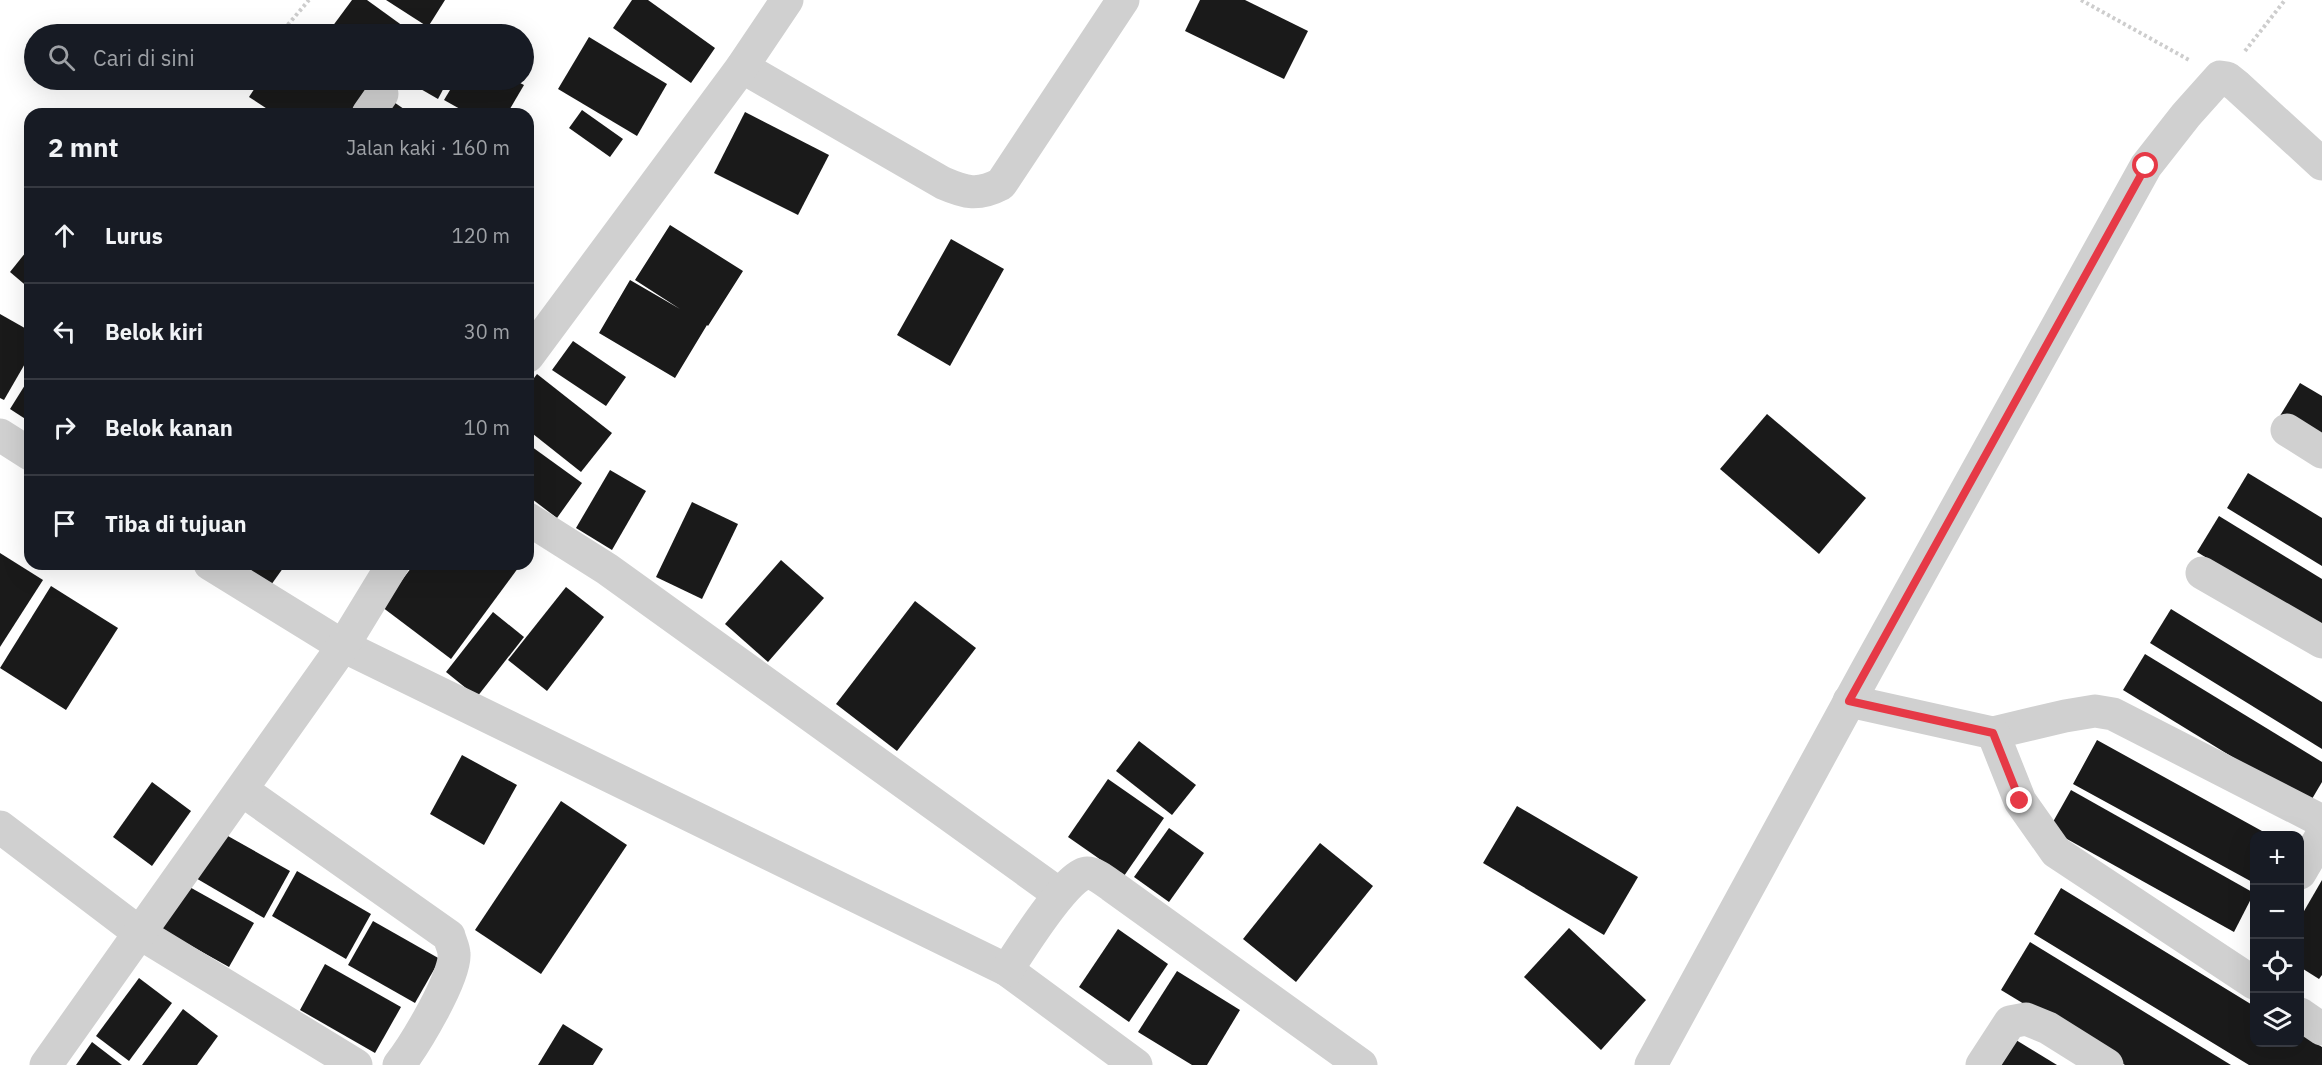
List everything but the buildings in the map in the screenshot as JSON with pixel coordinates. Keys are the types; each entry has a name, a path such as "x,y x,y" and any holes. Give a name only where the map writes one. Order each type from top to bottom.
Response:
{"street":[{"path":"534,348 742,67 788,0"},
{"path":"742,67 943,183 960,190 980,193 1001,184 1123,0"},
{"path":"1651,1065 1849,701 2146,166 2186,115 2222,77 2237,86 2322,164"},
{"path":"2287,430 2322,452"},
{"path":"0,435 24,450"},
{"path":"534,523 607,569 1059,894"},
{"path":"220,570 343,646 1007,970 1136,1065"},
{"path":"46,1065 343,646 389,570"},
{"path":"2202,573 2322,642"},
{"path":"1849,701 1993,733 2094,711 2113,714 2322,821"},
{"path":"1993,733 2020,801 2056,852 2250,968"},
{"path":"242,790 448,936 454,954 452,972 412,1049 399,1065"},
{"path":"0,827 141,934 356,1065"},
{"path":"2304,866 2322,835"},
{"path":"1007,970 1059,894 1076,877 1084,873 1096,876 1361,1065"},
{"path":"2304,1017 2322,1029"},
{"path":"1982,1065 2010,1022 2026,1019 2048,1028 2107,1065"}],"path":[{"path":"289,24 309,0"},
{"path":"2081,0 2222,77 2285,0"}],"route":[{"path":"2020,801 1993,733 1849,701 2146,166"}]}
